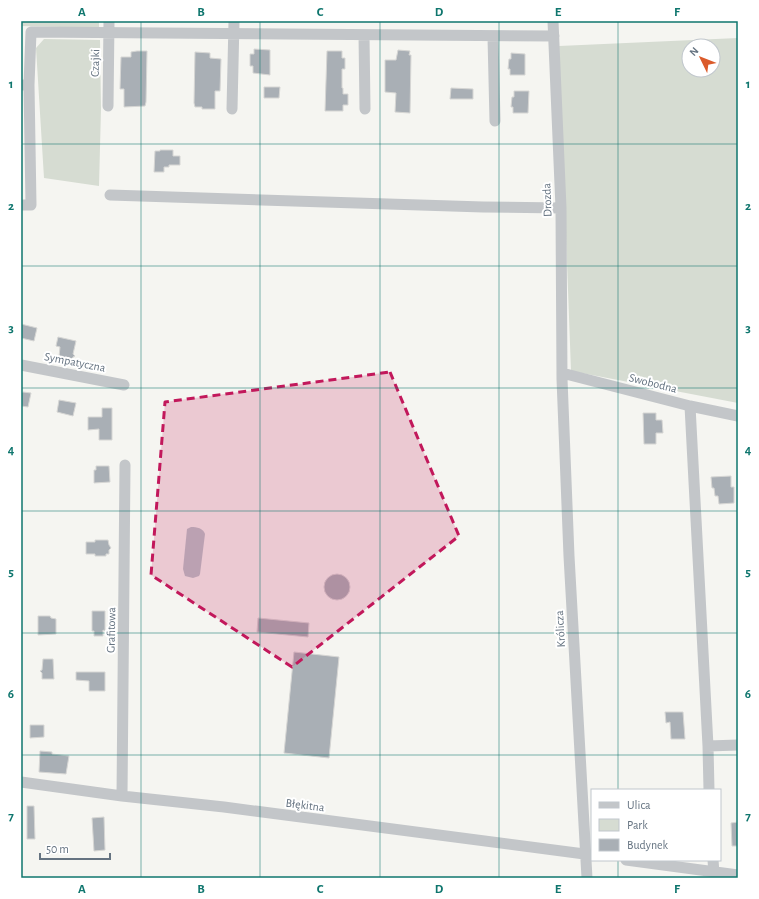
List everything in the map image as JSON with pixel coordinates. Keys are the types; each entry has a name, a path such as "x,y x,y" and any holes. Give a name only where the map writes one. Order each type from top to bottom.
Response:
{"street":[{"path":"232,109 234,21"},
{"name":"Drozda","path":"553,21 561,208 562,376"},
{"path":"21,205 31,205 25,86 31,32 109,26 234,33 554,36"},
{"name":"Czajki","path":"108,106 109,26"},
{"path":"364,35 365,109"},
{"path":"493,36 495,122"},
{"path":"110,195 484,207 561,208"},
{"name":"Sympatyczna","path":"21,365 124,385"},
{"name":"Swobodna","path":"562,376 738,416"},
{"name":"Królicza","path":"562,376 569,556 589,855 587,878"},
{"path":"690,406 708,746 708,789"},
{"name":"Grafitowa","path":"122,796 125,465"},
{"path":"708,746 738,745"},
{"name":"Błękitna","path":"21,782 589,855"},
{"path":"633,861 738,875"},
{"path":"713,861 714,873"}],"highlighted area":[{"path":"390,372 459,536 292,667 151,575 165,402"}],"green space":[{"path":"21,21 99,21 99,28 21,26"},
{"path":"738,38 738,403 571,371 559,46 681,41 681,78 721,78 721,39"},
{"path":"44,39 100,40 101,109 99,186 44,178 36,48"}],"shaded area":[{"path":"191,527 200,528 205,534 200,574 199,576 193,578 185,576 183,569 187,529"}],"building":[{"path":"254,49 270,50 270,75 253,73 253,66 250,66 250,54 254,54"},
{"path":"398,50 410,51 409,55 411,55 410,113 395,112 396,93 385,92 385,60 396,60"},
{"path":"147,51 146,102 145,106 124,107 124,89 120,89 121,57 131,57 131,52"},
{"path":"327,51 342,51 342,58 345,58 345,69 342,69 342,88 343,94 348,94 348,105 343,105 343,111 325,111"},
{"path":"195,52 210,53 210,58 221,59 220,91 215,91 215,109 202,109 202,107 195,107"},
{"path":"511,53 525,54 525,75 510,75 510,69 508,69"},
{"path":"264,87 280,87 279,98 264,98"},
{"path":"451,88 473,89 473,99 450,99"},
{"path":"514,91 529,91 528,113 513,113 513,107 511,107"},
{"path":"173,150 173,156 180,156 180,165 169,165 169,167 164,167 164,172 154,172 155,151"},
{"path":"21,324 37,328 34,341 21,338"},
{"path":"58,337 76,341 73,354 75,356 72,360 65,360 64,358 59,357 60,347 56,346"},
{"path":"21,393 31,393 28,407 21,406"},
{"path":"59,400 76,403 73,416 57,412"},
{"path":"102,408 112,408 112,440 99,440 99,429 88,430 88,417 102,417"},
{"path":"643,413 656,413 656,420 662,420 663,433 656,433 656,444 644,444"},
{"path":"96,466 109,466 110,482 94,483 94,470 96,470"},
{"path":"731,476 731,487 734,487 734,503 719,504 718,496 715,496 714,488 712,488 711,477"},
{"path":"95,540 108,540 111,548 109,550 109,554 106,554 106,556 95,556 95,554 86,554 86,542 95,542"},
{"path":"337,574 346,578 350,587 346,596 337,600 328,596 324,587 328,578"},
{"path":"92,611 105,611 105,631 103,630 103,636 94,636 94,631 92,631"},
{"path":"38,616 50,616 51,618 56,619 56,634 38,635"},
{"path":"258,618 309,623 308,637 257,632"},
{"path":"294,652 339,657 329,758 284,753"},
{"path":"43,659 53,659 54,679 42,679 42,673 40,671 42,670"},
{"path":"76,672 105,672 105,691 89,691 89,681 76,680"},
{"path":"665,712 683,712 685,739 671,739 670,722 666,723"},
{"path":"30,725 44,725 44,737 30,738"},
{"path":"40,751 69,756 66,774 39,772"},
{"path":"27,806 34,806 35,839 27,839"},
{"path":"104,817 105,850 94,851 92,818"},
{"path":"738,822 738,846 732,846 731,823"}]}
